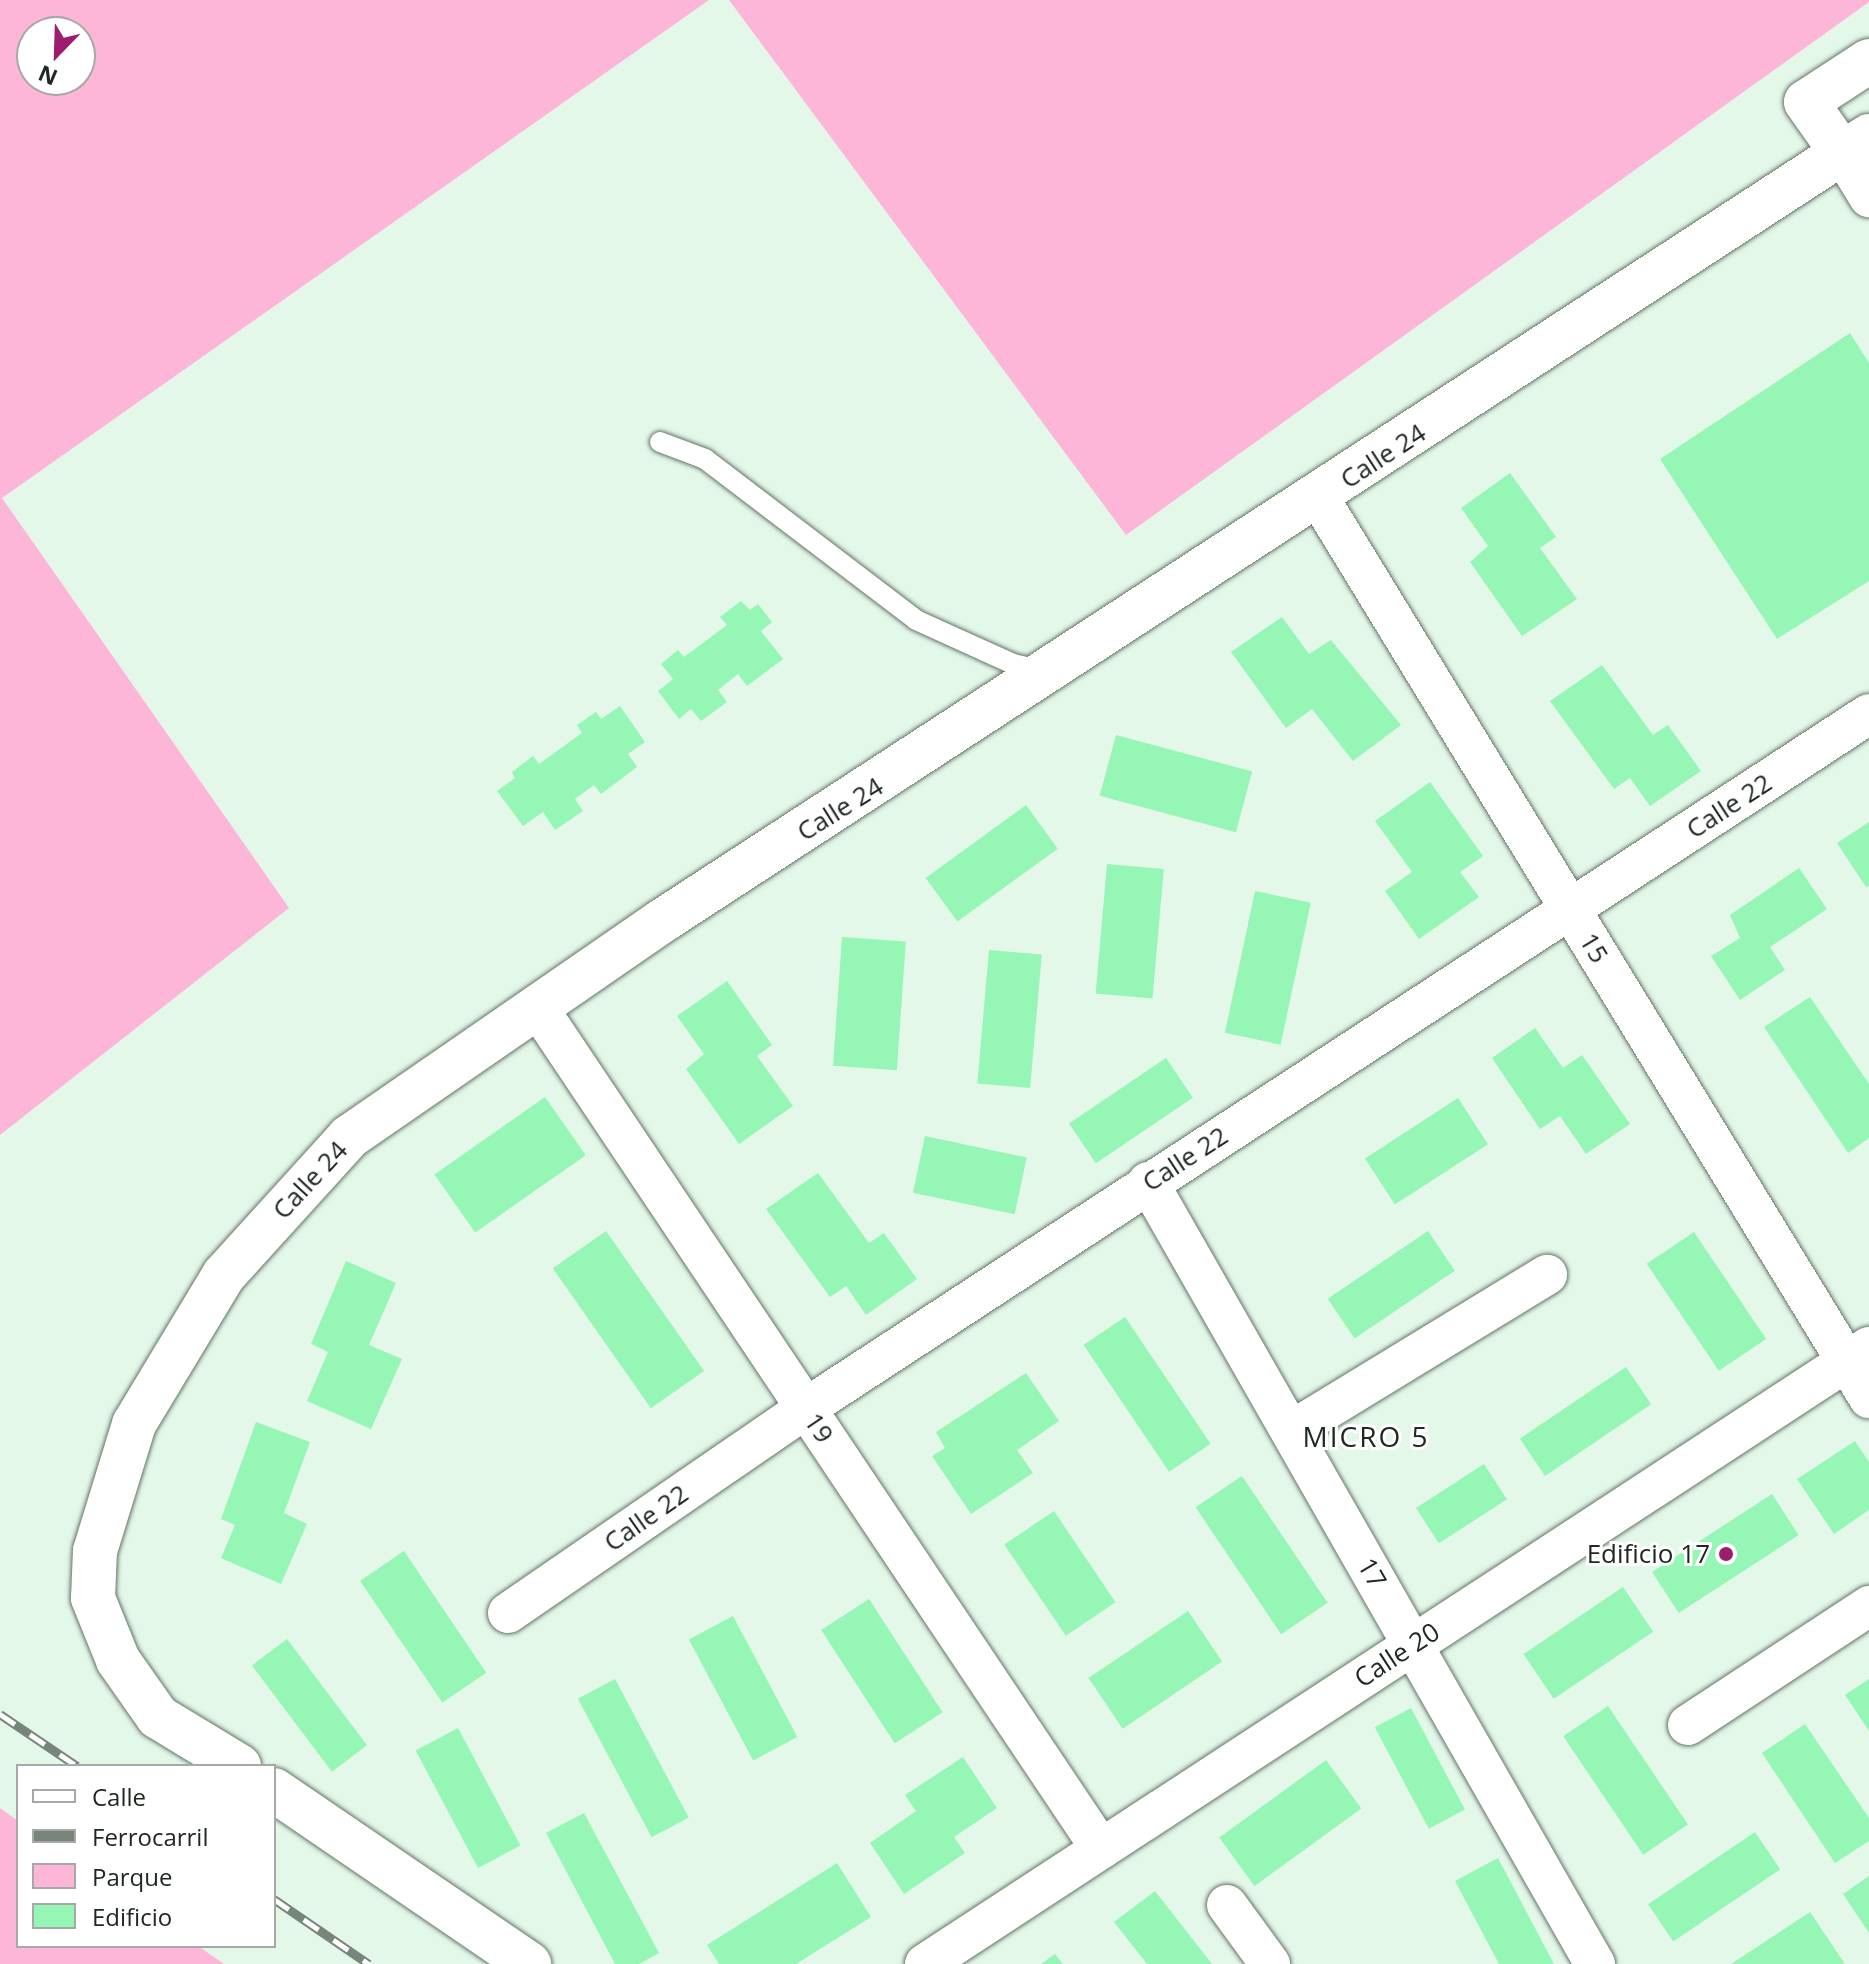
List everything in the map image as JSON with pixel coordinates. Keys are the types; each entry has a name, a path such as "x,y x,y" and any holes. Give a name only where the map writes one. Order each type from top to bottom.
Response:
{"street":[{"path":"1869,61 1806,102 1856,145 1869,197"},
{"name":"Calle 24","path":"236,1764 158,1717 118,1660 93,1598 95,1551 134,1424 224,1275 349,1137 662,921 1319,498 1856,145"},
{"name":"15","path":"1319,498 1570,910 1858,1354 1869,1398"},
{"name":"Calle 22","path":"508,1613 806,1408 1148,1182 1869,714"},
{"name":"19","path":"538,1008 1101,1849"},
{"name":"17","path":"1148,1182 1595,1964"},
{"path":"1291,1431 1547,1275"},
{"name":"Calle 20","path":"925,1964 1858,1354"},
{"path":"1688,1725 1869,1606"},
{"path":"276,1791 529,1964"},
{"path":"1227,1905 1270,1964"}],"lane":[{"path":"660,442 705,459 916,620 1013,664 1051,672"}],"green space":[{"path":"0,0 709,0 2,498 289,908 0,1135"},
{"path":"729,0 1869,0 1869,2 1126,535"},
{"path":"0,1808 16,1820 16,1948 201,1948 224,1964 0,1964"}],"building":[{"path":"1850,333 1869,363 1869,581 1777,639 1660,459"},
{"path":"1510,473 1556,537 1540,548 1577,599 1522,636 1470,562 1488,546 1461,508"},
{"path":"741,601 750,610 758,604 772,622 761,631 783,659 747,686 738,674 718,690 727,702 701,721 691,709 679,719 658,691 673,679 661,664 678,650 684,657 727,625 720,617"},
{"path":"1282,617 1309,654 1331,640 1401,725 1353,761 1312,709 1286,728 1231,652"},
{"path":"1602,665 1653,735 1668,725 1701,771 1650,806 1630,778 1614,789 1550,701"},
{"path":"620,706 645,742 628,754 637,767 601,794 594,785 575,799 583,811 555,830 543,812 523,826 497,791 515,778 512,772 533,756 539,764 582,733 577,725 596,712 601,719"},
{"path":"1116,735 1252,771 1236,832 1100,796"},
{"path":"1430,782 1483,856 1460,872 1479,897 1419,939 1385,891 1412,872 1375,821"},
{"path":"1026,805 1058,849 957,922 926,878"},
{"path":"1869,822 1869,886 1866,887 1837,843"},
{"path":"1107,864 1164,869 1152,998 1096,994"},
{"path":"1799,868 1827,909 1770,947 1785,970 1740,1000 1711,956 1740,938 1730,915"},
{"path":"1255,891 1311,903 1281,1045 1225,1033"},
{"path":"842,937 906,941 897,1070 833,1066"},
{"path":"989,950 1042,955 1030,1088 977,1083"},
{"path":"727,981 772,1045 757,1056 793,1106 739,1144 686,1069 704,1054 677,1016"},
{"path":"1810,997 1869,1084 1869,1138 1848,1153 1764,1027"},
{"path":"1535,1028 1563,1068 1582,1055 1630,1124 1586,1154 1560,1116 1540,1129 1492,1058"},
{"path":"1166,1058 1193,1098 1096,1163 1069,1123"},
{"path":"545,1097 586,1155 475,1233 434,1174"},
{"path":"1458,1098 1488,1144 1395,1205 1365,1158"},
{"path":"925,1136 1027,1158 1015,1214 913,1193"},
{"path":"818,1173 869,1243 884,1233 917,1279 866,1315 846,1286 830,1297 766,1209"},
{"path":"606,1231 704,1371 651,1408 553,1268"},
{"path":"1428,1231 1455,1271 1355,1338 1328,1299"},
{"path":"1694,1232 1766,1339 1719,1371 1647,1264"},
{"path":"346,1261 396,1283 369,1345 402,1359 371,1429 307,1401 328,1352 311,1344"},
{"path":"1125,1317 1211,1444 1169,1472 1084,1345"},
{"path":"1626,1367 1651,1404 1545,1476 1520,1439"},
{"path":"1026,1373 1059,1421 1017,1450 1033,1473 971,1514 932,1456 945,1448 936,1432"},
{"path":"256,1422 310,1442 284,1513 307,1524 281,1584 221,1558 235,1525 221,1519"},
{"path":"1855,1441 1869,1462 1869,1510 1834,1534 1797,1479"},
{"path":"1484,1464 1507,1499 1439,1543 1416,1508"},
{"path":"1242,1476 1328,1603 1281,1634 1196,1507"},
{"name":"Edificio 17","path":"1772,1494 1799,1535 1679,1613 1652,1572"},
{"path":"1054,1511 1116,1602 1066,1636 1004,1545"},
{"path":"404,1551 486,1673 442,1703 360,1581"},
{"path":"1623,1587 1653,1632 1554,1699 1524,1654"},
{"path":"869,1599 943,1712 895,1743 821,1630"},
{"path":"1188,1611 1222,1662 1123,1729 1089,1678"},
{"path":"733,1616 797,1737 753,1760 689,1639"},
{"path":"287,1639 367,1745 332,1772 252,1665"},
{"path":"615,1679 689,1818 652,1837 578,1699"},
{"path":"1869,1679 1869,1731 1845,1695"},
{"path":"1608,1706 1688,1825 1643,1855 1563,1736"},
{"path":"1411,1708 1465,1810 1429,1829 1375,1727"},
{"path":"1805,1724 1869,1818 1869,1841 1835,1863 1762,1753"},
{"path":"458,1728 520,1845 478,1868 416,1751"},
{"path":"963,1757 997,1808 954,1837 965,1853 904,1894 870,1843 916,1811 905,1795"},
{"path":"1326,1760 1361,1809 1254,1886 1219,1838"},
{"path":"584,1813 659,1953 639,1964 615,1964 546,1833"},
{"path":"1755,1832 1780,1869 1673,1941 1648,1904"},
{"path":"1498,1858 1554,1964 1499,1964 1455,1881"},
{"path":"837,1863 871,1917 796,1964 719,1964 707,1945"},
{"path":"1869,1876 1869,1933 1843,1894"},
{"path":"1155,1891 1212,1964 1147,1964 1114,1922"},
{"path":"1810,1912 1845,1964 1731,1964"},
{"path":"1055,1954 1063,1964 1041,1964"}],"railway":[{"path":"0,1714 74,1764"},
{"path":"276,1900 369,1964"}],"place":[{"name":"Edificio 17","path":"1726,1554"}],"district":[{"name":"MICRO 5","path":"1366,1436"}]}
